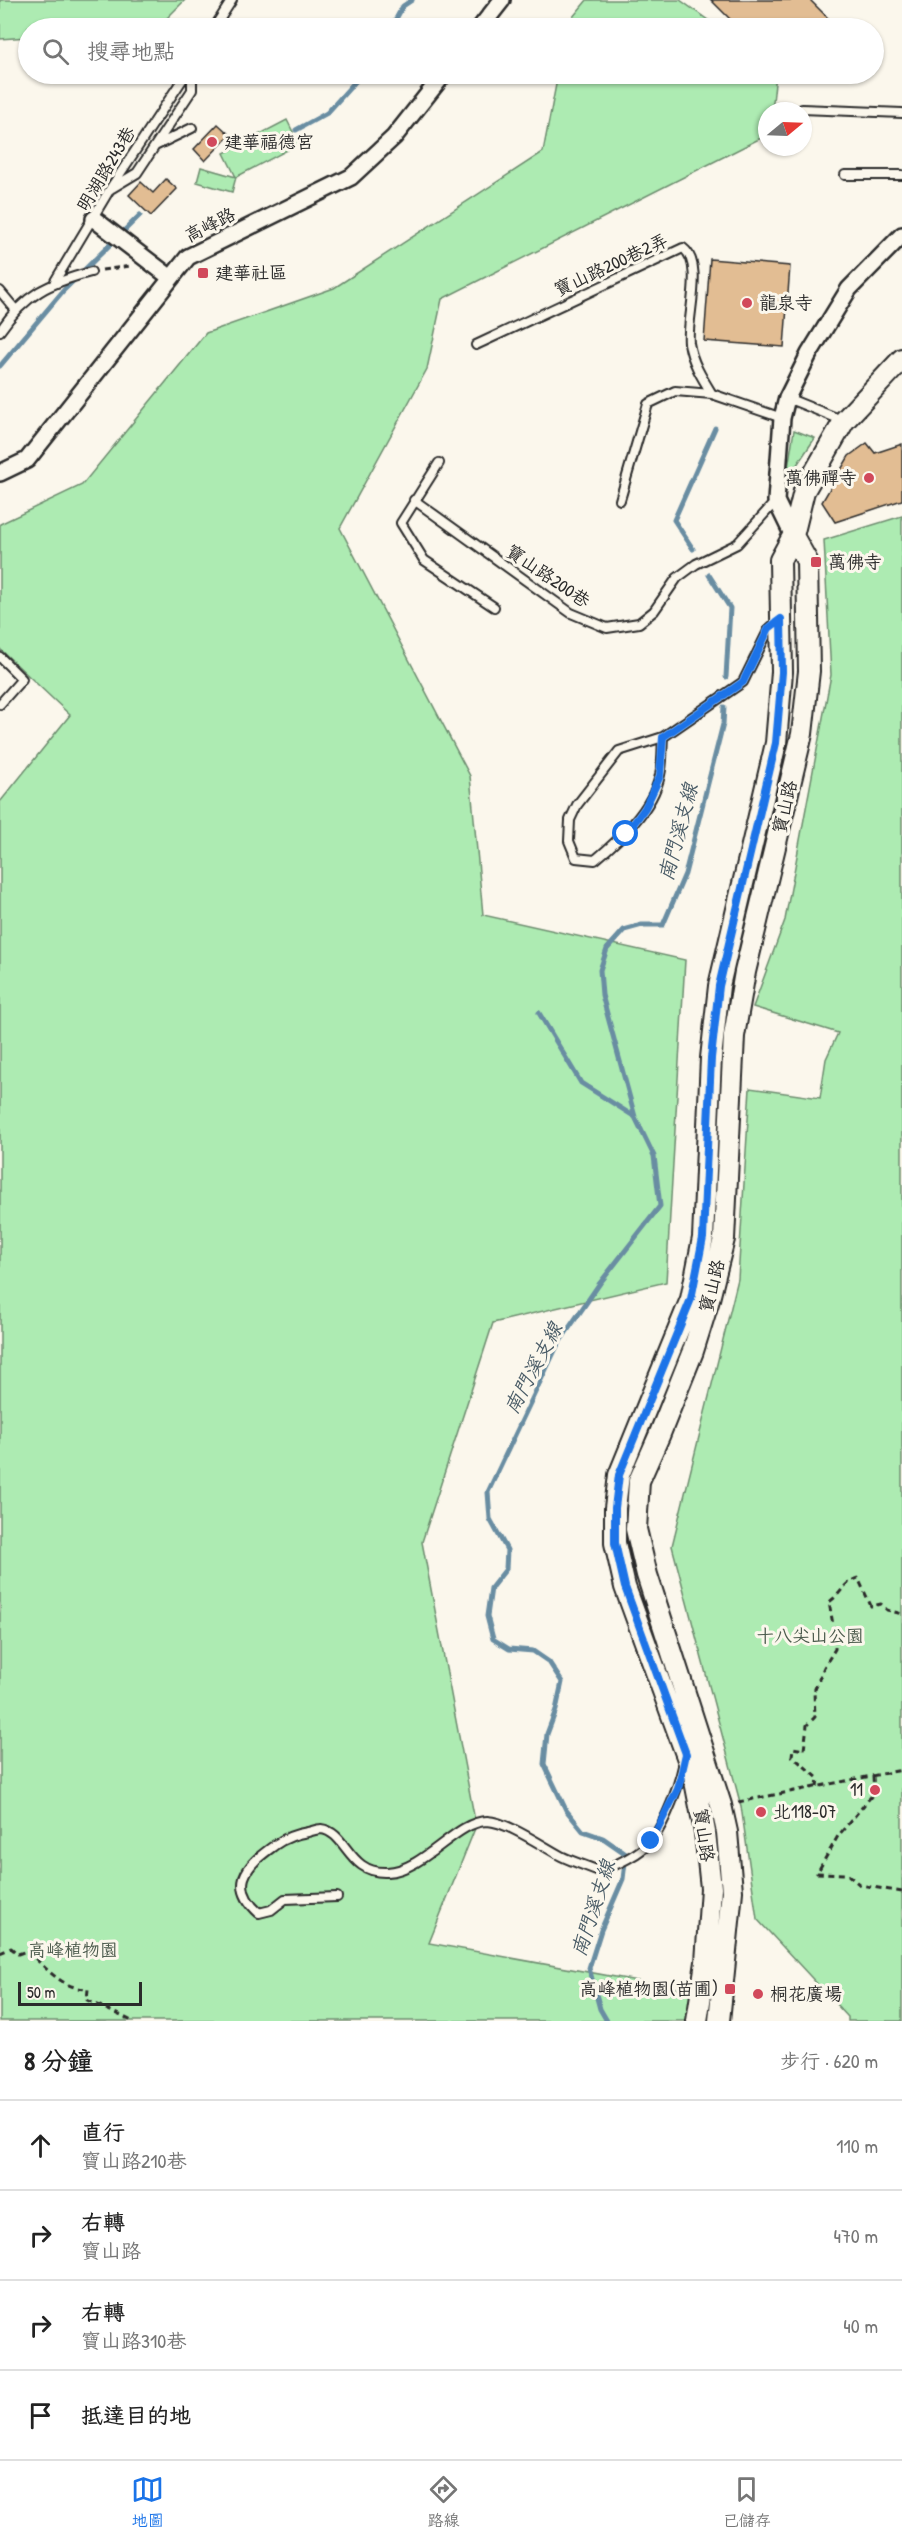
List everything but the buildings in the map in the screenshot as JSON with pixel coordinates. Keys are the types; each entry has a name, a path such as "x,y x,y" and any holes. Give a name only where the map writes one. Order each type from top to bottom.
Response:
{"street":[{"path":"488,18 502,0"},
{"name":"高峰路","path":"0,473 27,460 188,256 351,177 394,137 436,84"},
{"path":"94,219 171,278"},
{"path":"793,536 776,501 782,418 787,398 809,354 849,289 902,235"},
{"name":"寶山路","path":"697,2021 706,1962 711,1888 705,1832 694,1776 625,1587 615,1543 615,1508 619,1475 691,1299 703,1238 711,1058 719,986 776,743 782,672 780,560 793,536 804,491 844,421 902,359"},
{"name":"寶山路","path":"719,2021 732,1891 727,1832 721,1804 647,1575 636,1529 639,1481 660,1436 693,1350 708,1303 724,1239 734,1036 745,972 802,734 809,671 807,561 793,536"}],"lane":[{"path":"220,18 232,0"},
{"name":"明湖路243巷","path":"55,282 110,189 179,84"},
{"path":"110,189 136,173 192,90 192,84"},
{"path":"812,110 902,114"},
{"path":"154,147 192,128"},
{"path":"845,175 902,175"},
{"name":"寶山路200巷2弄","path":"476,345 683,248 689,253 694,266 689,342 697,370 712,394"},
{"path":"0,331 15,309 55,282 91,272"},
{"path":"0,291 15,309"},
{"path":"620,500 648,404 675,391 712,394 782,418"},
{"path":"787,398 844,421"},
{"path":"439,464 401,523 424,560 494,607"},
{"name":"寶山路200巷","path":"414,500 571,613 606,628 639,623 654,611 677,578 696,564 737,544 776,501"},
{"path":"663,737 660,776 645,808 626,834 595,860 576,858 569,840 570,820 577,805 619,751 663,737 743,682 769,628 781,619"},
{"path":"0,657 22,680 0,704"},
{"path":"337,1897 285,1899 271,1910 259,1913 249,1904 243,1886 245,1876 257,1859 286,1837 322,1829 334,1835 362,1866 389,1872 416,1862 476,1823 488,1821 501,1824 564,1857 599,1871 616,1865 651,1841 678,1789 686,1754"}],"path":[{"path":"91,272 149,262"},
{"path":"817,1787 818,1778 792,1756 793,1748 804,1750 807,1725 815,1717 814,1691 835,1649 829,1602 839,1595 847,1581 858,1578 871,1606 881,1604 887,1610 902,1614"},
{"path":"721,1804 902,1770"},
{"path":"873,1776 874,1793 838,1836 817,1873 847,1874 860,1885 902,1892"},
{"path":"0,1953 11,1948 18,1954 27,1951 62,1982 76,1988 88,1989 87,2000 132,2021"}],"green space":[{"path":"0,0 185,0 167,18 18,18 18,38 0,39"},
{"path":"587,0 680,0 705,18 572,18"},
{"name":"高峰植物園","path":"556,84 775,84 773,102 758,102 758,140 442,299 427,369 340,528 470,776 483,915 685,960 666,1282 493,1323 422,1542 476,1826 429,1943 698,1992 693,2021 0,2021 0,802 70,715 0,649 0,524 82,485 206,333 334,288 543,152"},
{"path":"287,120 299,144 236,177 224,153"},
{"path":"201,167 236,177 232,192 197,182"},
{"path":"794,430 815,438 786,481"},
{"name":"十八尖山公園","path":"902,516 902,2021 848,2021 848,2017 757,1919 741,1806 672,1546 738,1279 750,1088 820,1098 826,1059 838,1033 753,1007 785,920 831,675 824,540"}],"waterway":[{"path":"396,18 403,6 412,0"},
{"path":"296,130 327,113 353,84"},
{"path":"0,366 63,291 140,215"},
{"name":"南門溪支線","path":"693,549 674,520 715,428"},
{"name":"南門溪支線","path":"709,575 730,608 726,677"},
{"name":"南門溪支線","path":"607,2021 600,2009 589,1968 601,1930 623,1879 626,1854 603,1838 583,1831 566,1810 544,1764 547,1734 556,1710 562,1682 549,1662 533,1651 509,1649 493,1639 487,1616 491,1588 506,1569 507,1550 490,1519 488,1492 558,1344 600,1283 660,1206 654,1156 635,1117 602,995 600,970 607,949 624,930 642,925 663,925 685,874 723,724 724,707"},
{"path":"539,1013 581,1083 635,1117"}],"place":[{"name":"建華福德宫","path":"212,142"},
{"name":"建華社區","path":"203,273"},
{"name":"龍泉寺","path":"747,303"},
{"name":"萬佛禪寺","path":"869,478"},
{"name":"萬佛寺","path":"816,562"},
{"name":"11","path":"875,1790"},
{"name":"北118-07","path":"761,1812"},
{"name":"高峰植物園(苗圃)","path":"730,1989"},
{"name":"桐花廣場","path":"758,1994"}],"route":[{"path":"626,834 645,808 660,776 663,737 743,682 769,628 781,619 782,672 776,743 719,986 711,1058 703,1238 691,1299 619,1475 615,1508 615,1543 625,1587 686,1754 678,1789 651,1841"}]}
